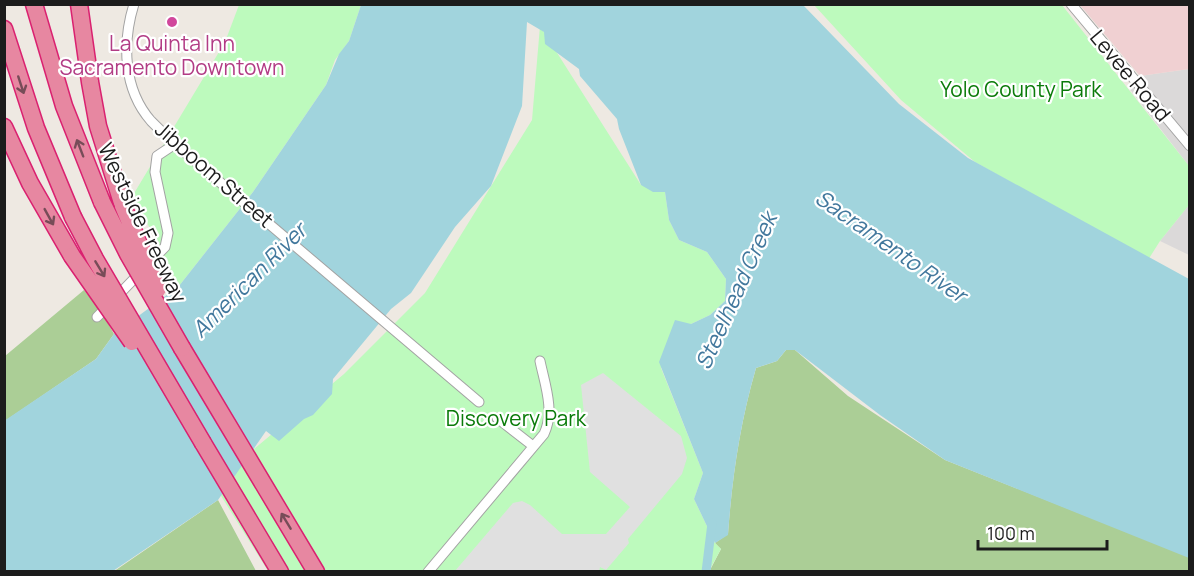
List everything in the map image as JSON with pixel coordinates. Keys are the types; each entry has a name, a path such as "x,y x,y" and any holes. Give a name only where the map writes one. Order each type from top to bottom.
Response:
{"highway":[{"name":"Westside Freeway","path":"34,4 64,106 102,202 128,254 182,348 316,572"},
{"path":"79,4 98,126 123,206 182,348"},
{"path":"4,29 36,128 73,217 94,260 280,572"},
{"path":"4,128 30,183 72,256 203,443"}],"street":[{"name":"Jibboom Street","path":"134,4 125,42 128,67 132,83 150,120 175,144 479,402"},
{"name":"Levee Road","path":"1071,4 1190,146"},
{"path":"97,318 168,242 155,172 156,163 162,159 163,151 175,144"},
{"path":"428,572 544,434 549,424 550,409 540,361"},
{"path":"497,417 533,446"}],"shaded area":[{"path":"1080,5 1189,5 1189,69 1140,76"},
{"path":"1189,69 1189,166 1129,88 1140,76"},
{"path":"1189,205 1189,255 1160,241"},
{"path":"603,373 681,436 687,458 682,474 628,539 629,543 606,570 600,567 599,572 455,571 513,503 522,501 530,505 562,534 606,534 630,507 590,472 581,385"}],"green space":[{"path":"239,5 361,5 349,41 335,60 326,85 253,192 179,286 133,195 225,42"},
{"name":"Yolo County Park","path":"814,5 1062,5 1189,166 1189,205 1148,260 975,162 901,100"},
{"name":"Discovery Park","path":"540,26 641,185 665,192 669,220 679,240 707,252 726,279 725,301 710,315 691,324 661,368 703,473 694,499 715,543 721,549 709,571 268,571 213,483 344,374 425,293 532,120"},
{"path":"84,290 102,313 114,334 96,359 5,421 5,356"},
{"path":"786,350 795,350 848,396 945,460 1190,557 1189,572 709,572 721,549 715,543 728,534 745,409 756,368 777,361"},
{"path":"218,500 256,571 113,572"}],"water":[{"path":"361,5 803,5 899,104 968,158 1189,279 1189,558 945,460 880,415 795,350 786,350 777,361 756,368 745,409 728,535 715,543 694,499 703,473 659,362 675,320 691,324 710,315 725,301 726,279 707,252 679,240 669,220 665,192 653,192 641,185 617,119 580,76 579,69 545,44 544,32 527,22 522,106 491,186 455,227 411,293 391,309 333,379 332,394 313,415 304,419 279,441 266,431 218,500 113,571 5,571 4,421 96,359 114,334 179,286 253,192 326,85 339,54 349,41"}],"waterway":[{"name":"Steelhead Creek","path":"706,572 712,523"}],"place":[{"name":"La Quinta Inn Sacramento Downtown","path":"172,22"}],"water label":[{"name":"Sacramento River","path":"891,246"},
{"name":"American River","path":"249,280"}]}
